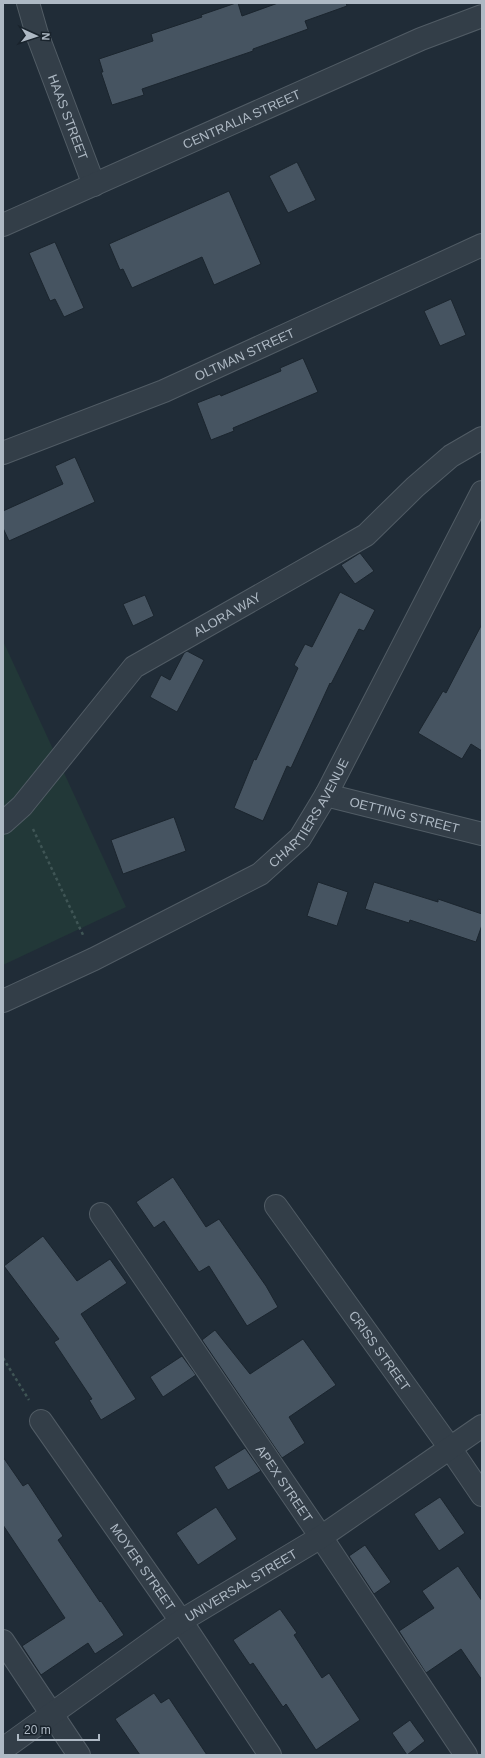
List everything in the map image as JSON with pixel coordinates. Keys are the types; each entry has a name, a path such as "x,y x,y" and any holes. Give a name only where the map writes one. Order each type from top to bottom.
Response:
{"street":[{"name":"HAAS STREET","path":"28,3 37,34 94,185"},
{"name":"CENTRALIA STREET","path":"3,226 421,39 482,16"},
{"name":"OLTMAN STREET","path":"3,453 164,391 482,245"},
{"name":"ALORA WAY","path":"3,823 22,806 134,667 366,535 451,456 482,438"},
{"name":"CHARTIERS AVENUE","path":"3,1001 94,959 260,874 300,838 326,795 481,495"},
{"name":"OETTING STREET","path":"326,795 482,834"},
{"name":"CRISS STREET","path":"276,1206 450,1448 482,1495"},
{"name":"APEX STREET","path":"102,1214 321,1537 466,1755"},
{"name":"MOYER STREET","path":"42,1421 181,1621 270,1755"},
{"name":"UNIVERSAL STREET","path":"3,1748 181,1621 321,1537 482,1426"},
{"path":"3,1641 79,1755"}],"path":[{"path":"22,806 94,959"},
{"path":"3,1358 42,1421"}],"green space":[{"path":"3,641 126,907 3,965"}],"building":[{"path":"238,3 242,16 278,3 346,3 347,6 305,21 308,29 253,49 253,51 142,89 144,95 112,105 101,72 103,72 99,59 153,41 151,34 202,17 201,15"},
{"path":"297,162 316,200 288,213 269,176"},
{"path":"229,191 261,264 214,285 202,257 132,288 123,269 120,270 109,244"},
{"path":"55,242 84,308 64,317 55,299 50,301 29,253"},
{"path":"451,299 466,335 440,346 424,311"},
{"path":"303,358 318,392 233,428 234,431 211,440 197,403 220,394 221,396 281,371 280,368"},
{"path":"75,457 95,502 9,541 3,528 3,511 63,484 55,466"},
{"path":"360,553 374,571 355,584 341,565"},
{"path":"340,592 375,610 364,631 359,629 331,684 330,683 291,768 287,766 263,821 234,808 254,759 256,760 298,668 294,665 305,644 312,647"},
{"path":"145,595 154,616 133,626 123,604"},
{"path":"482,624 482,751 471,744 462,759 418,733 443,691 446,693"},
{"path":"187,651 204,660 177,712 150,697 161,675 170,680 184,653"},
{"path":"174,817 186,851 123,874 111,840"},
{"path":"318,882 348,892 337,926 307,916"},
{"path":"374,882 438,902 438,899 482,914 482,925 476,942 410,920 409,923 365,909"},
{"path":"173,1177 206,1227 219,1219 266,1286 278,1307 247,1326 209,1266 199,1272 164,1221 154,1228 136,1202"},
{"path":"43,1236 77,1281 110,1259 127,1283 81,1314 136,1399 101,1420 89,1400 92,1399 54,1342 59,1339 4,1266"},
{"path":"215,1330 250,1374 303,1339 336,1385 289,1417 305,1443 282,1458 202,1340"},
{"path":"182,1356 196,1375 163,1397 150,1377"},
{"path":"245,1448 261,1471 228,1490 214,1467"},
{"path":"3,1457 23,1486 28,1483 63,1536 58,1540 124,1635 95,1654 88,1643 41,1675 22,1646 65,1618 3,1525"},
{"path":"440,1497 465,1533 439,1551 414,1514"},
{"path":"216,1507 237,1539 198,1565 176,1533"},
{"path":"365,1545 391,1582 374,1594 349,1556"},
{"path":"458,1566 482,1601 482,1680 461,1649 426,1673 399,1631 434,1608 422,1591"},
{"path":"280,1609 297,1633 294,1635 322,1678 329,1673 360,1720 316,1750 286,1704 283,1707 253,1663 250,1665 233,1640"},
{"path":"154,1693 161,1703 169,1698 207,1755 140,1755 115,1719"},
{"path":"410,1720 425,1741 407,1755 392,1733"}]}
